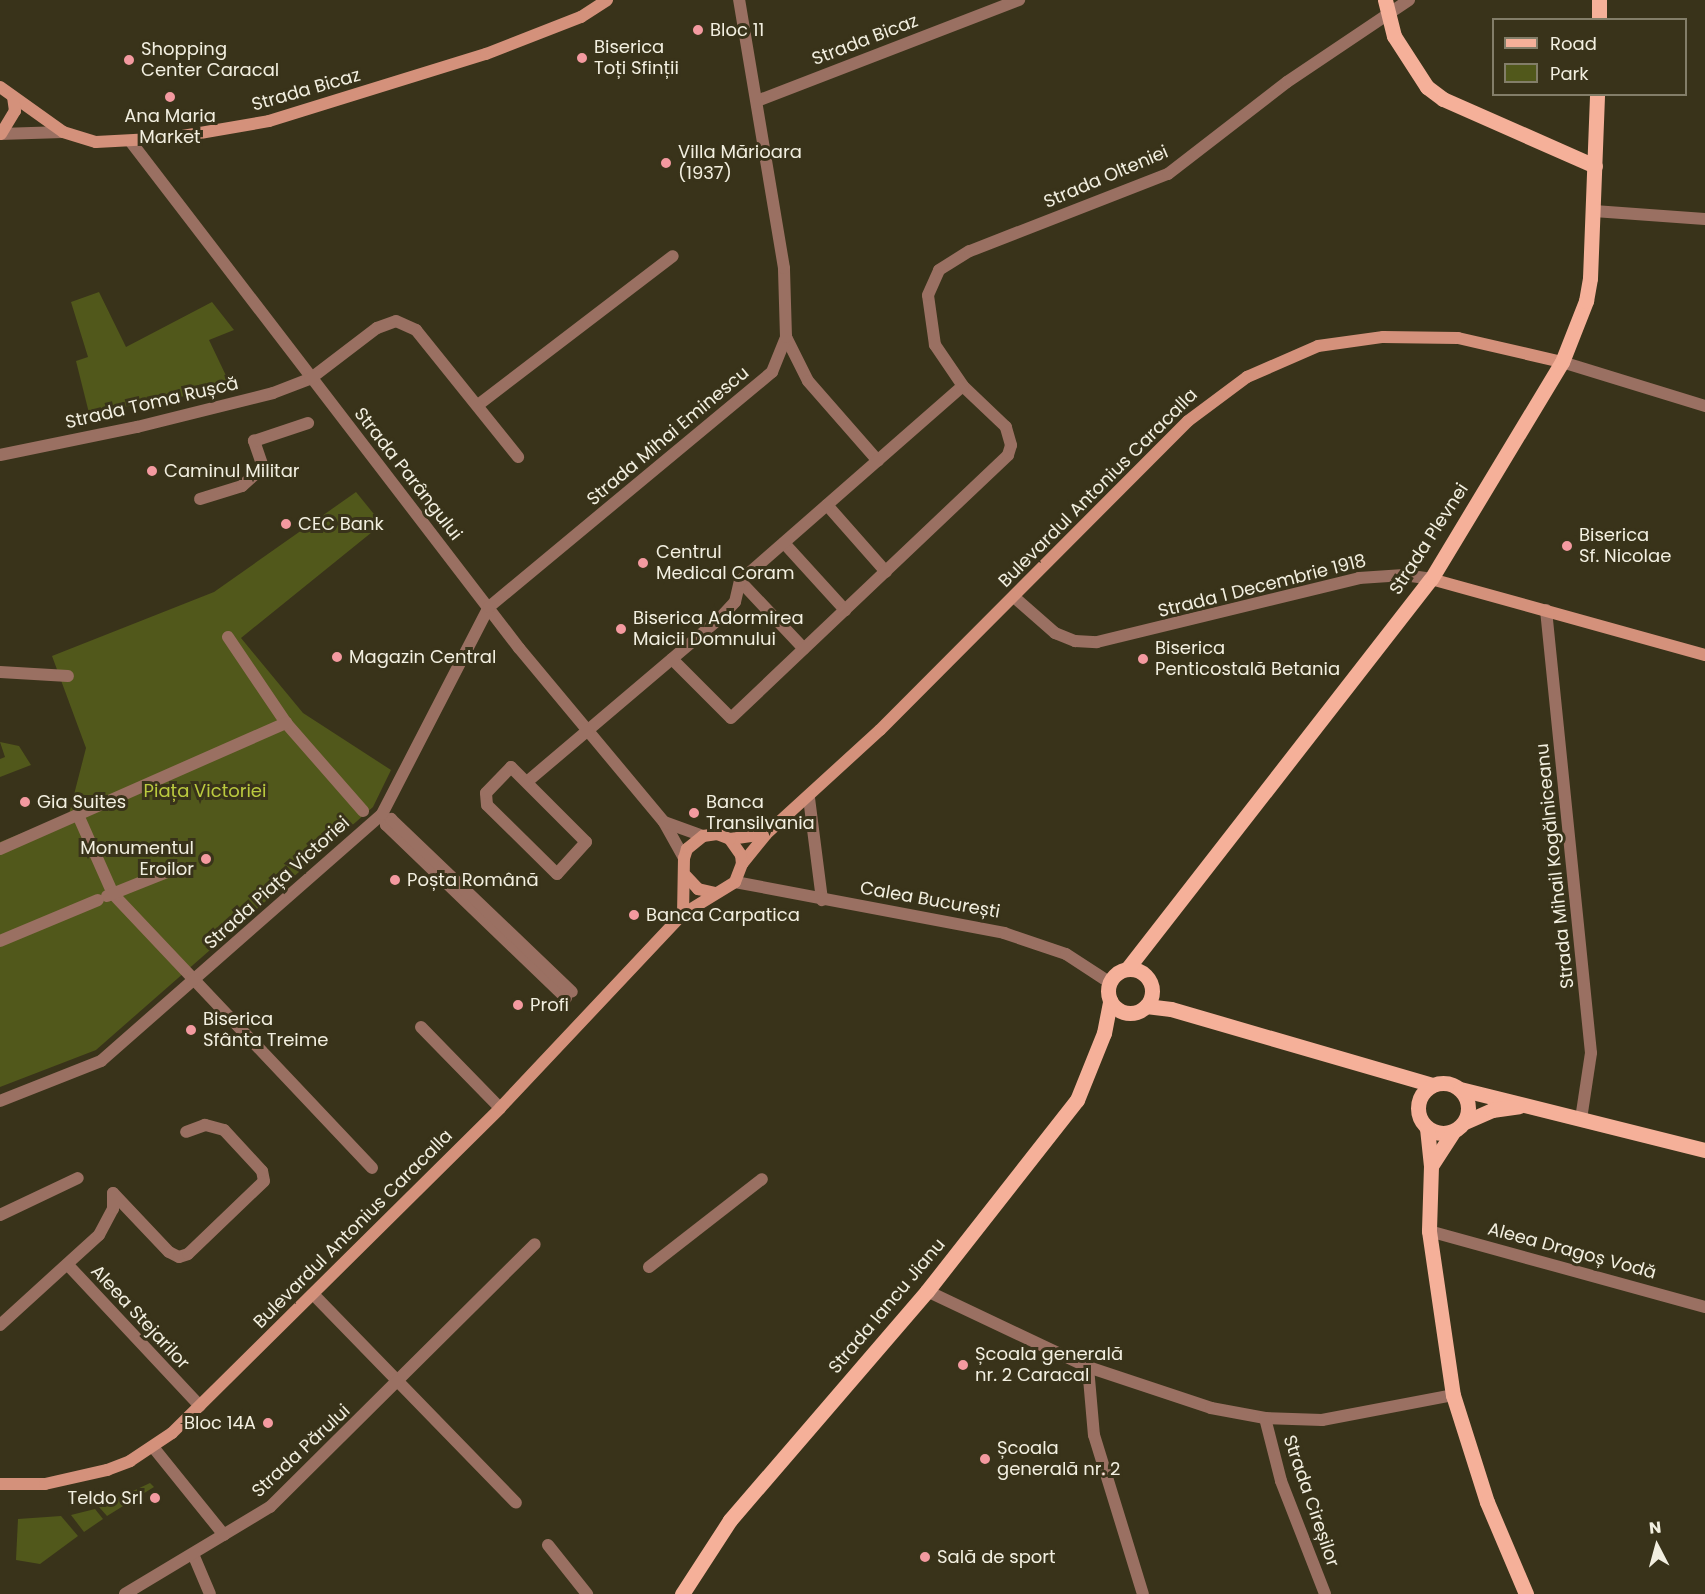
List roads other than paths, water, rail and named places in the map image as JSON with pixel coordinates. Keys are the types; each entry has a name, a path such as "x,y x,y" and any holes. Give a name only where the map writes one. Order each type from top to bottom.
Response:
{"main road":[{"name":"Strada Bicaz","path":"63,132 96,142 132,142 269,121 486,54 580,17 607,0"},
{"path":"1385,0 1387,17 1414,73 1443,99 1595,166"},
{"path":"1599,0 1599,18"},
{"path":"0,87 63,132"},
{"name":"Strada Plevnei","path":"1127,969 1431,579 1562,362 1587,301 1594,211 1597,96"},
{"path":"1,134 15,111 13,97"},
{"name":"Bulevardul Antonius Caracalla","path":"0,1484 45,1484 78,1479 130,1461 153,1447 200,1406 500,1108 683,914 735,882 742,864 766,834 809,798 1014,597 1188,421 1247,377 1282,359 1353,340 1418,336 1505,347 1562,362"},
{"name":"Strada 1 Decembrie 1918","path":"1431,579 1705,655"},
{"path":"683,914 686,876 684,858 694,841 703,836 717,834 730,839 766,834"},
{"path":"730,839 741,855 742,864"},
{"path":"686,876 698,889 716,893"},
{"path":"1148,944 1144,974 1149,999"},
{"path":"1144,974 1127,969 1109,982 1110,1001 1124,1012 1136,1012 1149,999"},
{"path":"1149,999 1172,1009 1432,1085 1447,1083 1460,1089 1705,1150"},
{"name":"Strada Iancu Jianu","path":"682,1594 730,1520 927,1291 1077,1100 1104,1034 1110,1001"},
{"name":"Strada Iancu Jianu","path":"1104,1034 1124,1012"},
{"path":"1401,1076 1418,1103 1419,1116 1427,1128 1431,1166 1429,1231 1453,1395 1495,1523 1526,1594"},
{"path":"1418,1103 1432,1085"},
{"path":"1431,1166 1459,1127 1469,1108 1460,1089"},
{"path":"1427,1128 1439,1133 1459,1127 1492,1110 1528,1106"}],"street":[{"name":"Strada Mihai Eminescu","path":"489,607 751,392 772,372 786,337 784,268 739,0"},
{"name":"Strada Bicaz","path":"757,101 1019,0"},
{"name":"Strada Olteniei","path":"886,572 1008,455 1011,436 1006,427 963,386 935,345 929,320 928,296 939,270 970,251 1168,174 1287,82 1387,17 1408,0"},
{"name":"Strada Bicaz","path":"1,134 63,132"},
{"name":"Strada Parângului","path":"132,142 310,379 586,732 664,822 684,858"},
{"path":"1594,211 1705,219"},
{"path":"478,405 673,256"},
{"name":"Strada Toma Rușcă","path":"0,454 137,427 273,393 310,379 377,328 396,321 416,330 518,457"},
{"path":"786,337 808,381 878,461"},
{"name":"Bulevardul Antonius Caracalla","path":"1562,362 1705,406"},
{"path":"528,781 672,659 735,602 740,580 963,386"},
{"path":"200,499 242,486 263,467 254,441 308,423"},
{"path":"672,659 731,718 886,572 827,505"},
{"path":"784,543 845,610"},
{"name":"Strada 1 Decembrie 1918","path":"1014,597 1055,633 1075,641 1097,642 1210,618 1359,578 1404,575 1431,579"},
{"path":"740,580 804,649"},
{"name":"Strada Piața Victoriei","path":"0,1101 101,1061 382,814 489,607"},
{"name":"Strada Mihail Kogălniceanu","path":"1546,610 1590,1043 1590,1073 1581,1119"},
{"path":"228,637 286,723 363,811"},
{"path":"0,672 68,676"},
{"path":"0,849 286,723"},
{"path":"511,768 528,781 586,842 586,847 557,874 484,799 486,793 511,768"},
{"path":"809,798 822,900"},
{"path":"78,814 106,897 183,970 197,978 372,1168"},
{"path":"391,819 569,995 386,825 391,819"},
{"name":"Strada Parângului","path":"664,822 703,836"},
{"path":"0,941 177,868"},
{"name":"Calea București","path":"735,882 1032,940 1066,954 1109,982"},
{"path":"421,1026 500,1108"},
{"path":"68,1265 108,1221 113,1193 169,1252 179,1257 188,1254 259,1190 264,1181 262,1171 224,1130 205,1125 186,1132"},
{"path":"0,1215 78,1178"},
{"path":"649,1267 762,1179"},
{"name":"Aleea Dragoș Vodă","path":"1429,1231 1705,1306"},
{"name":"Strada Părului","path":"125,1594 270,1506 396,1384 535,1244"},
{"name":"Aleea Stejarilor","path":"0,1325 68,1265 200,1406"},
{"path":"927,1291 1088,1367 1201,1405 1265,1418 1322,1420 1453,1395"},
{"path":"313,1294 396,1384 516,1503"},
{"path":"1088,1367 1094,1435 1143,1594"},
{"name":"Strada Cireșilor","path":"1265,1418 1281,1481 1325,1594"},
{"path":"153,1447 224,1535"},
{"path":"548,1545 587,1594"},
{"path":"193,1554 210,1594"}],"place":[{"name":"Bloc 11","path":"698,30"},
{"name":"Biserica Toți Sfinții","path":"582,58"},
{"name":"Shopping Center Caracal","path":"129,60"},
{"name":"Ana Maria Market","path":"170,97"},
{"name":"Villa Mărioara (1937)","path":"666,163"},
{"name":"Caminul Militar","path":"152,471"},
{"name":"CEC Bank","path":"286,524"},
{"name":"Biserica Sf. Nicolae","path":"1567,546"},
{"name":"Centrul Medical Coram","path":"643,563"},
{"name":"Biserica Adormirea Maicii Domnului","path":"621,629"},
{"name":"Magazin Central","path":"337,657"},
{"name":"Biserica Penticostală Betania","path":"1143,659"},
{"name":"Gia Suites","path":"25,802"},
{"name":"Banca Transilvania","path":"694,813"},
{"name":"Monumentul Eroilor","path":"206,859"},
{"name":"Poșta Română","path":"395,880"},
{"name":"Banca Carpatica","path":"634,915"},
{"name":"Profi","path":"518,1005"},
{"name":"Biserica Sfânta Treime","path":"191,1030"},
{"name":"Școala generală nr. 2 Caracal","path":"963,1365"},
{"name":"Bloc 14A","path":"268,1423"},
{"name":"Școala generală nr. 2","path":"985,1459"},
{"name":"Teldo Srl","path":"155,1498"},
{"name":"Sală de sport","path":"925,1557"}],"park label":[{"name":"Piața Victoriei","path":"205,791"}]}
